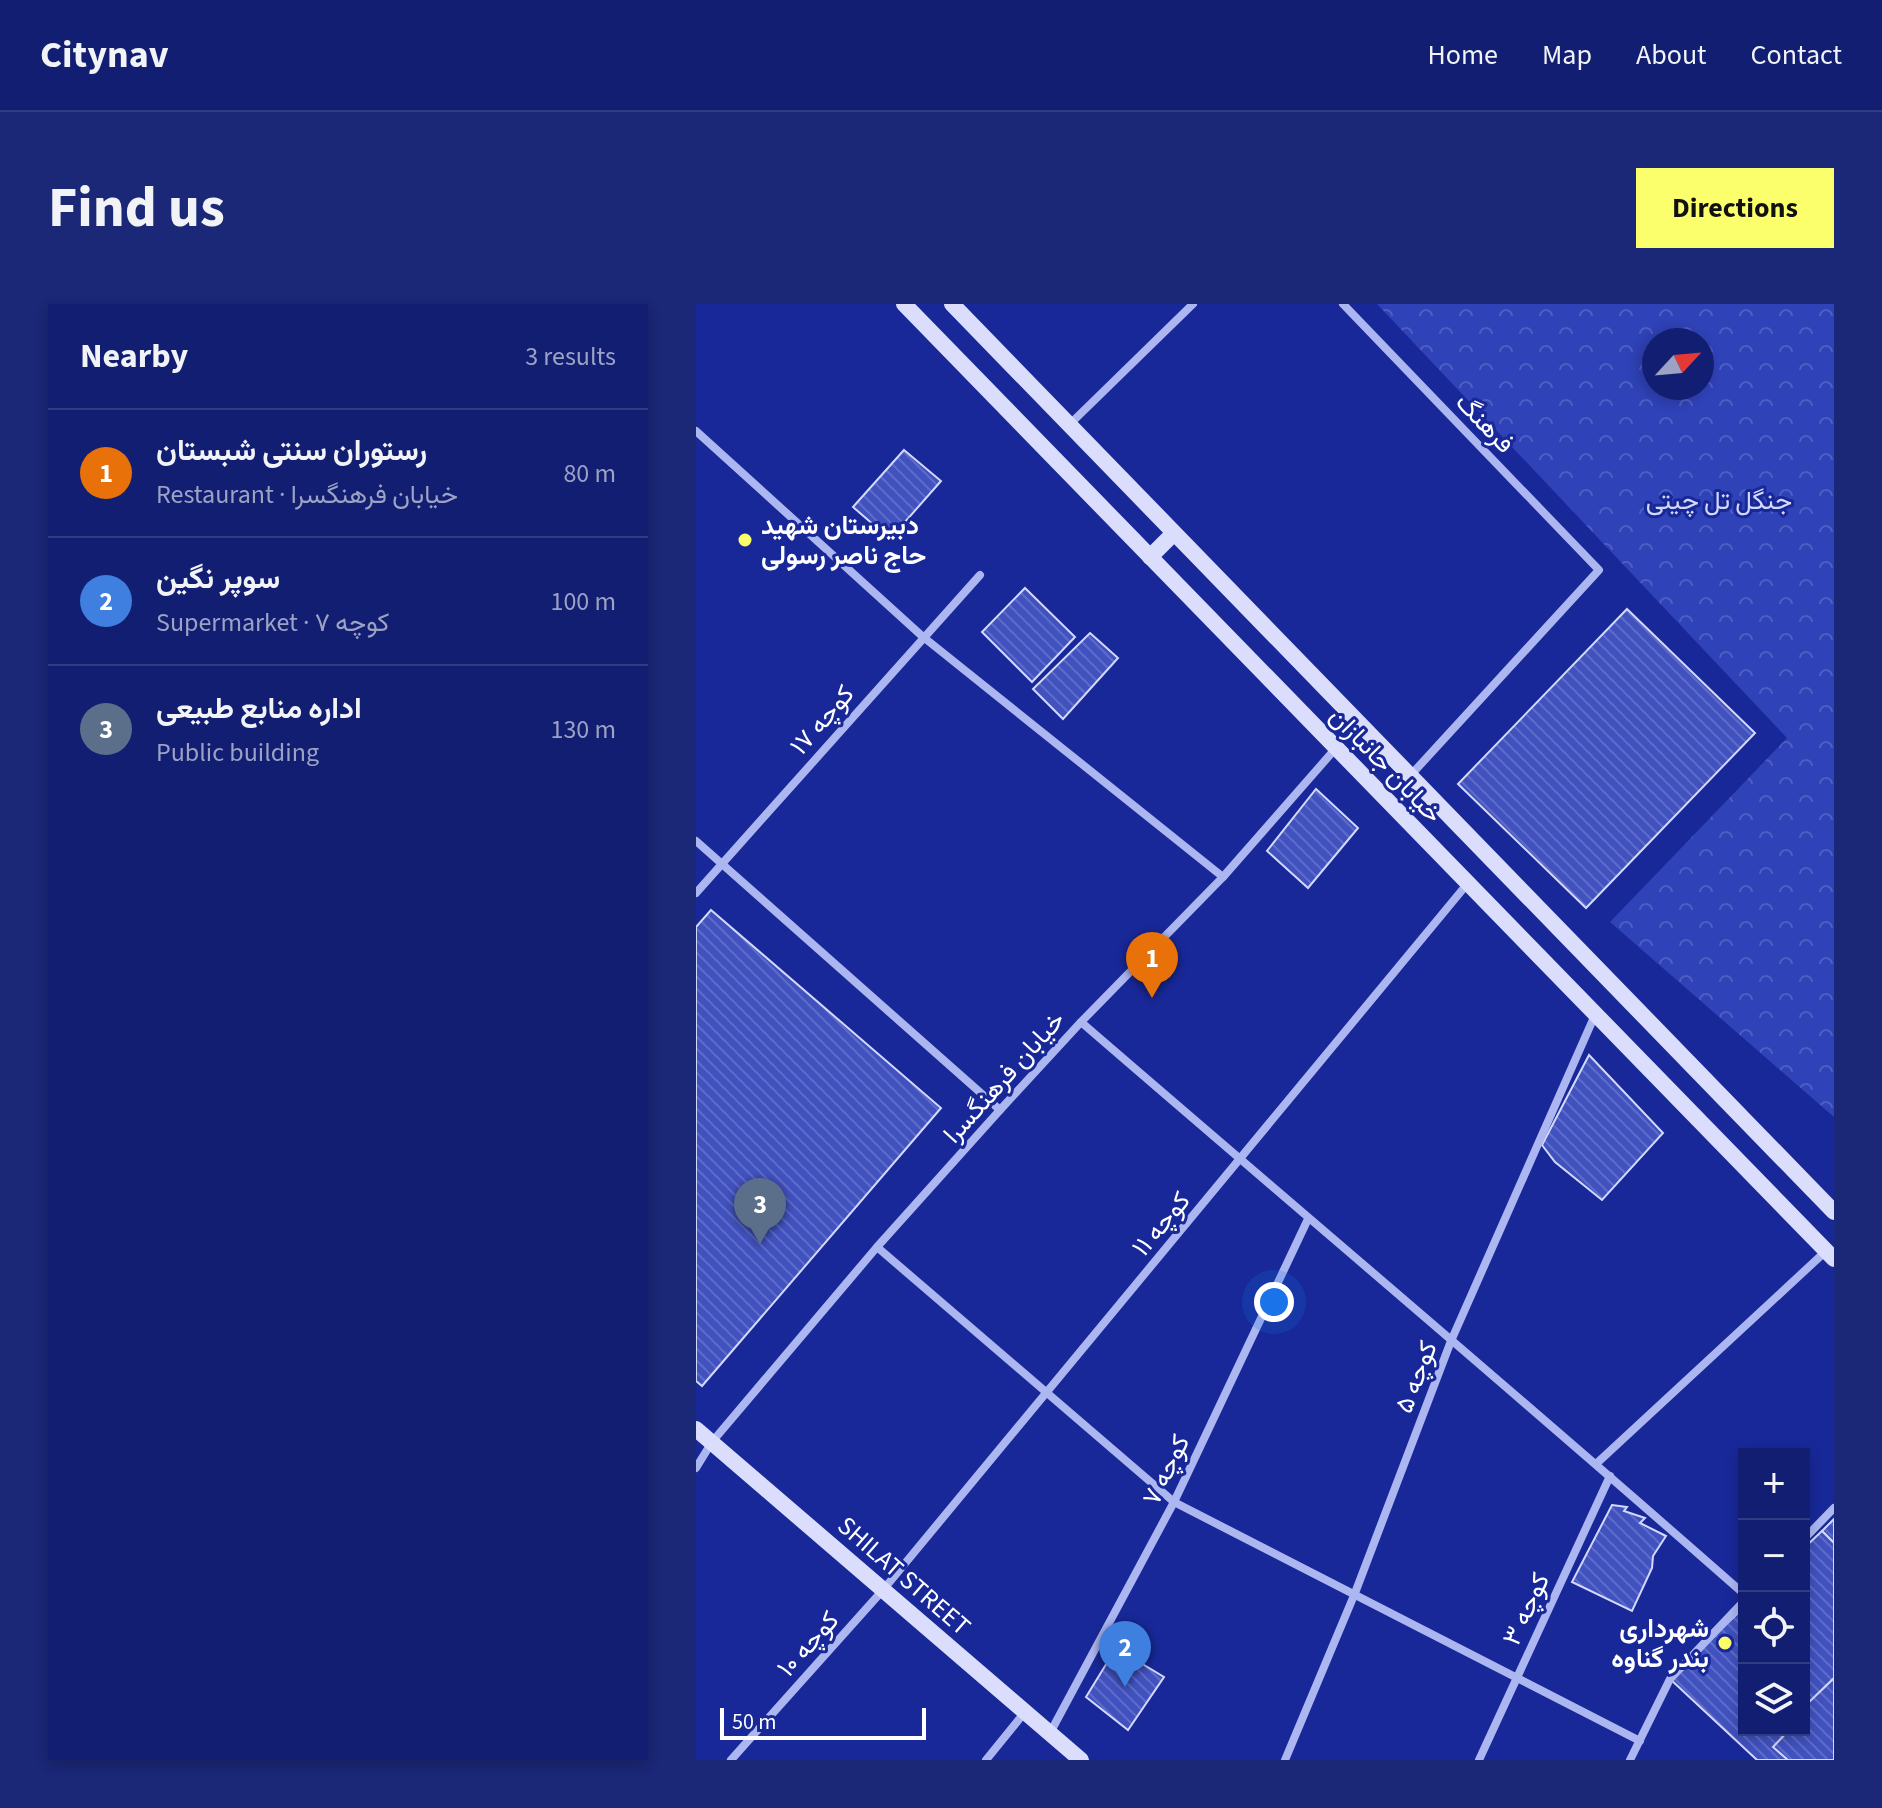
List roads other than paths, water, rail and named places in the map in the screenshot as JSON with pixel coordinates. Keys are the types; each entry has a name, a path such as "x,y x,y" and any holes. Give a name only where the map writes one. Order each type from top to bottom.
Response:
{"main road":[{"name":"خیابان جانبازان","path":"904,304 1830,1255"},
{"name":"خیابان جانبازان","path":"952,304 1834,1212"},
{"path":"1150,557 1173,534"},
{"name":"SHILAT STREET","path":"696,1429 1081,1760"}],"street":[{"path":"1069,425 1193,304"},
{"name":"فرهنگ","path":"1343,304 1599,570 1409,777"},
{"path":"696,431 922,636 1223,877"},
{"name":"کوچه ۱۷","path":"696,893 922,636 980,575"},
{"name":"خیابان فرهنگسرا","path":"696,1468 712,1442 877,1247 1081,1022 1223,877 1336,748"},
{"path":"696,841 1000,1110"},
{"name":"کوچه ۱۱","path":"883,1590 1468,883"},
{"name":"کوچه ۵","path":"1285,1760 1355,1593 1451,1341 1596,1014"},
{"path":"1081,1022 1742,1592"},
{"name":"کوچه ۷","path":"1050,1733 1174,1502 1308,1219"},
{"path":"877,1247 1174,1502 1640,1741"},
{"path":"1596,1464 1830,1255"},
{"name":"کوچه ۳","path":"1479,1760 1610,1476"},
{"path":"1810,1533 1834,1508"},
{"name":"کوچه ۱۰","path":"731,1760 883,1590"},
{"path":"1630,1760 1670,1679 1738,1607"},
{"path":"986,1760 1025,1712"}],"place":[{"name":"دبیرستان شهید حاج ناصر رسولی","path":"745,540"},
{"name":"رستوران سنتی شبستان","path":"1152,998"},
{"name":"اداره منابع طبیعی","path":"760,1244"},
{"name":"شهرداری بندر گناوه","path":"1725,1643"},
{"name":"سوپر نگین","path":"1125,1687"}],"park label":[{"name":"جنگل تل چیتی","path":"1719,500"}]}
